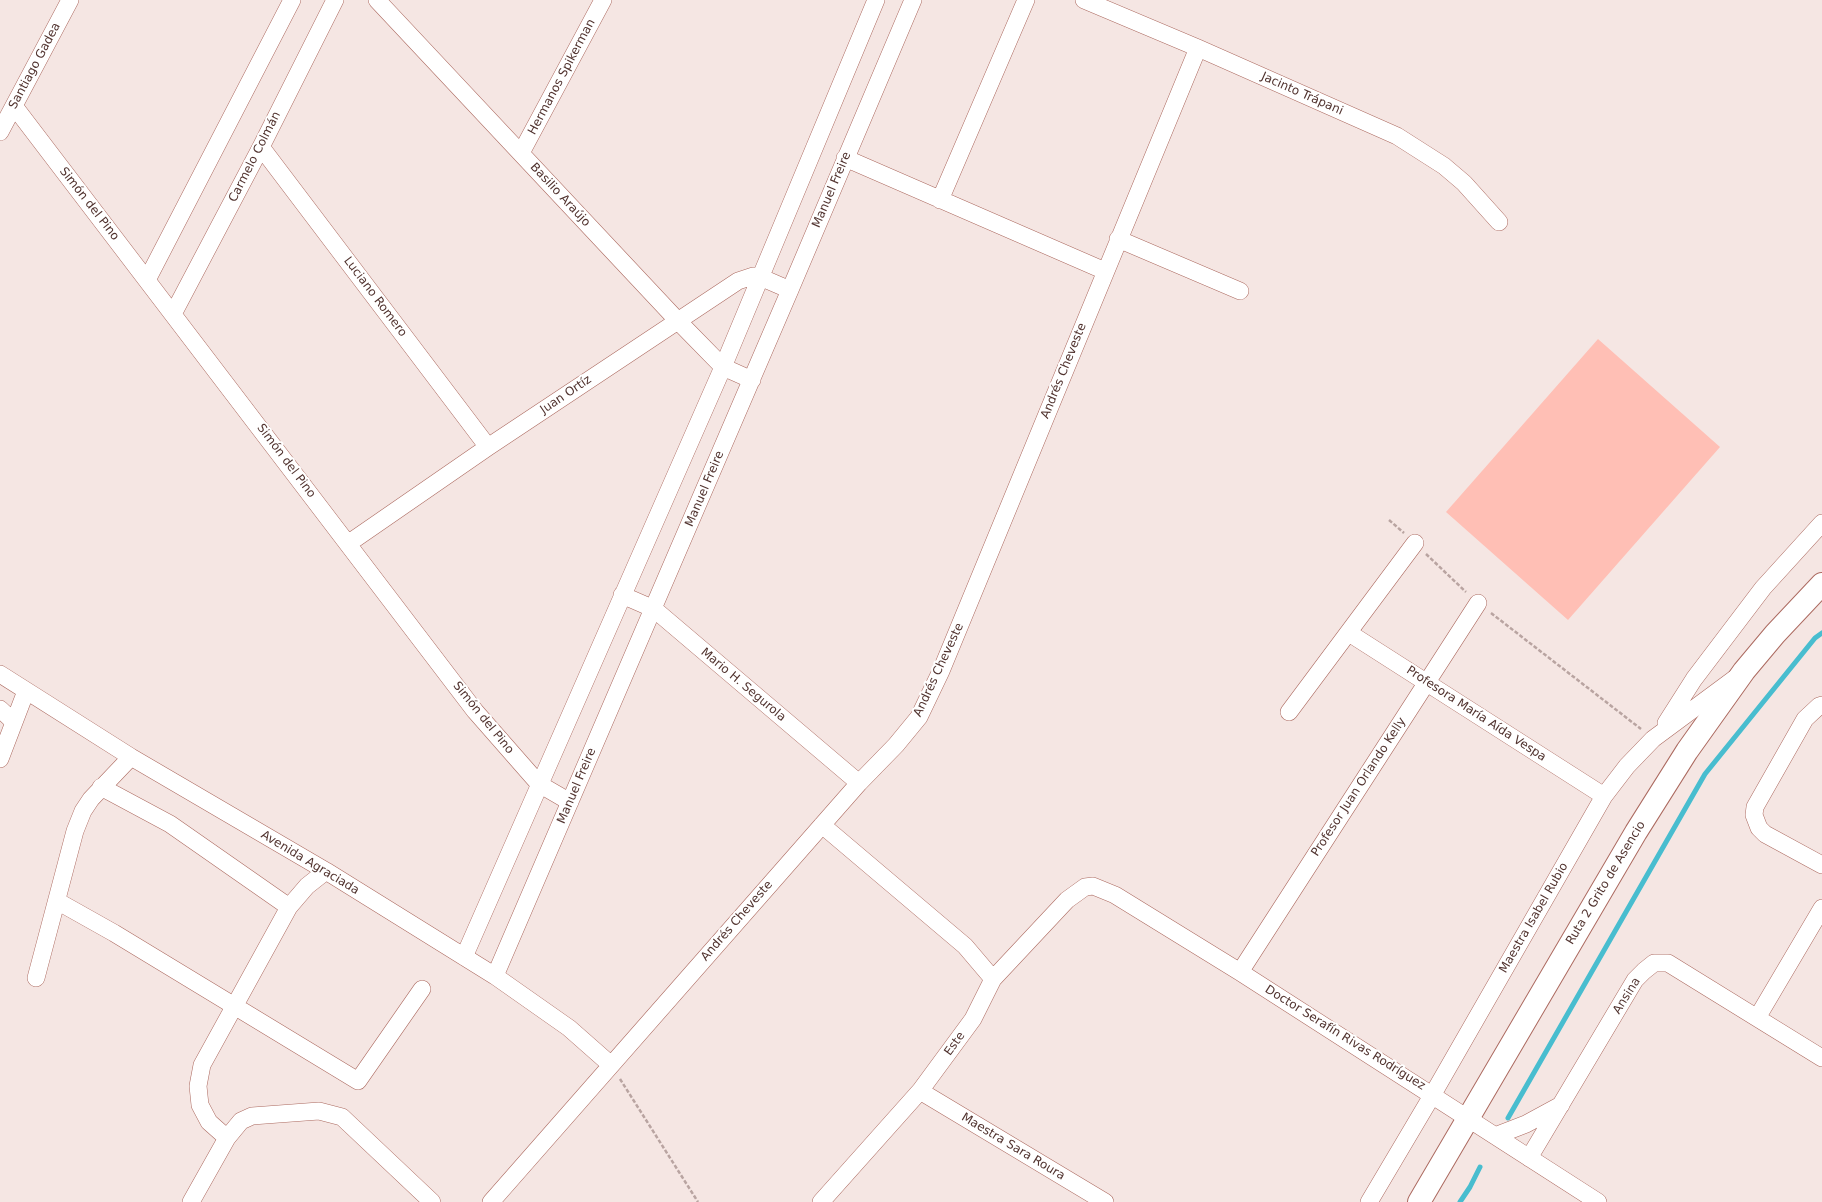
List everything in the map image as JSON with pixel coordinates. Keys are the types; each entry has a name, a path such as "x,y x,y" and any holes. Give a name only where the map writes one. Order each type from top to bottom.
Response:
{"highway":[{"name":"Ruta 2 Grito de Asencio","path":"1419,1202 1644,819 1687,751 1744,672 1775,634 1822,584"}],"street":[{"name":"Santiago Gadea","path":"0,132 70,0"},
{"path":"147,280 292,0"},
{"name":"Carmelo Colmán","path":"173,314 261,147 335,0"},
{"name":"Basilio Araújo","path":"377,0 678,321 723,366 752,380"},
{"name":"Hermanos Spikerman","path":"521,153 602,0"},
{"path":"464,957 723,366 876,0"},
{"name":"Manuel Freire","path":"495,976 654,609 913,0"},
{"path":"940,200 1026,0"},
{"name":"Jacinto Trápani","path":"1084,0 1198,48 1397,136 1444,166 1464,183 1499,222"},
{"name":"Andrés Cheveste","path":"491,1202 858,783 909,730 930,696 1198,48"},
{"name":"Simón del Pino","path":"14,106 349,543 475,711 539,784 570,802"},
{"name":"Luciano Romero","path":"261,147 488,447"},
{"path":"845,158 1105,271"},
{"path":"1118,239 1240,291"},
{"name":"Juan Ortíz","path":"349,543 488,447 738,281 752,276 760,277"},
{"path":"760,277 790,290"},
{"path":"1656,736 1694,679 1759,594 1822,523"},
{"path":"1289,712 1415,543"},
{"name":"Mario H. Segurola","path":"622,595 654,609 858,783"},
{"name":"Profesor Juan Orlando Kelly","path":"1240,972 1478,603"},
{"name":"Profesora María Aída Vespa","path":"1349,633 1604,796"},
{"name":"Maestra Isabel Rubio","path":"1369,1202 1433,1094 1604,796 1627,766 1656,736 1744,672"},
{"name":"Avenida Agraciada","path":"0,674 131,757 326,871 495,976 569,1028 611,1065"},
{"path":"0,759 26,691"},
{"path":"1822,705 1805,719 1755,807 1754,815 1759,828 1765,834 1822,865"},
{"path":"0,709 14,722"},
{"path":"36,978 75,831 83,811 101,787 131,757"},
{"path":"101,787 170,824 290,907"},
{"path":"822,825 965,946 993,979"},
{"path":"227,1138 209,1122 200,1105 198,1086 202,1065 290,907 307,886 326,871"},
{"name":"Doctor Serafín Rivas Rodríguez","path":"1086,887 1101,888 1115,895 1433,1094 1467,1118 1598,1202"},
{"name":"Este","path":"821,1202 920,1091 973,1019 993,979 1056,910 1067,900 1086,887"},
{"path":"57,901 114,933 358,1081 422,989"},
{"path":"1757,1018 1822,908"},
{"name":"Ansina","path":"1529,1158 1563,1104 1635,980 1654,963 1668,963 1822,1058"},
{"name":"Maestra Sara Roura","path":"920,1091 1105,1202"},
{"path":"1495,1136 1526,1124 1563,1104"},
{"path":"191,1202 227,1138 241,1121 252,1116 319,1111 342,1117 432,1202"}],"path":[{"path":"1389,520 1478,603 1656,736"},
{"path":"611,1065 698,1202"}],"shaded area":[{"path":"1598,339 1720,447 1568,620 1446,512"}],"waterway":[{"path":"1508,1118 1705,774 1815,638 1822,633"},
{"path":"1460,1202 1470,1187 1480,1167"}]}
